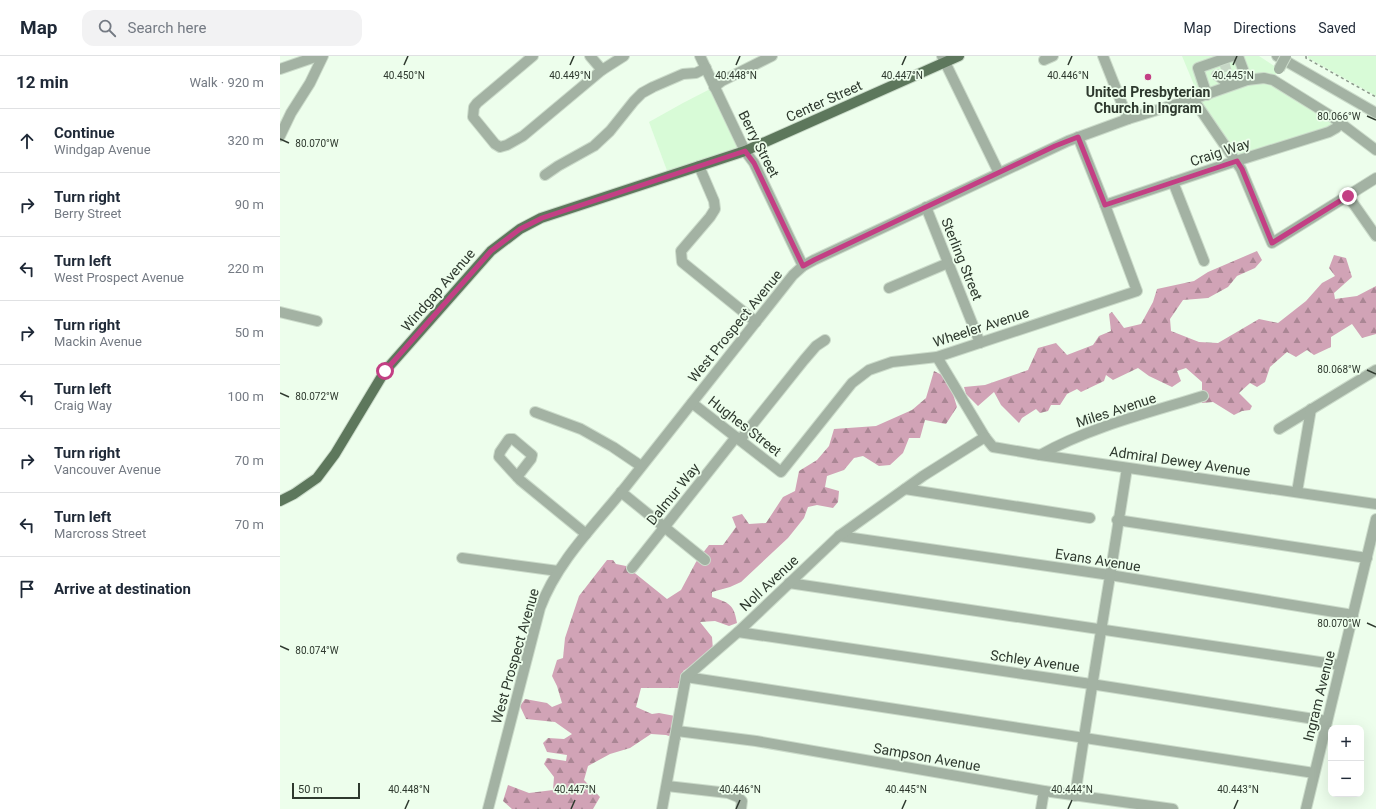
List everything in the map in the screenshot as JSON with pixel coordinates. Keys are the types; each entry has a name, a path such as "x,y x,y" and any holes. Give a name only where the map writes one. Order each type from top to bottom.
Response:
{"main road":[{"name":"Center Street","path":"745,151 944,59 959,56"},
{"name":"Windgap Avenue","path":"280,501 294,494 316,478 335,454 385,371 491,251 520,229 542,218 745,151"}],"street":[{"path":"280,69 318,56"},
{"path":"280,136 291,114 310,83 323,56"},
{"path":"533,56 474,107 473,117 495,144 500,147 523,136 602,70 624,56"},
{"path":"590,56 602,70"},
{"name":"Berry Street","path":"700,56 745,151 754,163 803,266"},
{"path":"714,87 722,80 772,56"},
{"path":"1103,56 1128,119"},
{"path":"1238,56 1247,80"},
{"path":"1277,56 1376,113"},
{"path":"1286,56 1273,80 1340,123 1376,150"},
{"path":"944,59 999,173"},
{"path":"545,175 594,146 610,131 642,93 683,74 696,74 706,68"},
{"path":"1206,95 1198,68 1223,69"},
{"name":"West Prospect Avenue","path":"488,809 540,608 546,592 558,571 586,534 793,275 803,266 814,260 1055,146 1128,119 1206,95 1223,69 1247,80 1264,78 1273,80"},
{"path":"1193,99 1242,169 1272,243 1376,178"},
{"name":"Craig Way","path":"1105,205 1329,132 1336,128 1340,123"},
{"path":"1078,137 1105,205"},
{"path":"699,166 714,201 715,208 710,217 681,251 682,262 756,322"},
{"path":"1173,182 1204,261"},
{"path":"1348,196 1376,236"},
{"name":"Wheeler Avenue","path":"781,472 852,383 869,370 892,362 937,357 1137,290 1105,205"},
{"name":"Sterling Street","path":"926,208 980,343"},
{"path":"889,288 948,263"},
{"path":"280,312 317,321"},
{"name":"Dalmur Way","path":"632,568 664,527 804,360 816,346 824,340"},
{"path":"937,357 985,437"},
{"path":"1279,429 1376,370"},
{"name":"Miles Avenue","path":"1040,455 1062,443 1084,434 1203,396"},
{"name":"Hughes Street","path":"692,403 781,472"},
{"path":"1297,492 1311,409"},
{"path":"535,412 581,429 613,447 641,466"},
{"name":"Admiral Dewey Avenue","path":"985,437 993,447 1376,504"},
{"name":"Noll Avenue","path":"686,677 738,632 839,536 905,488 985,437"},
{"path":"1075,796 1091,684 1110,575 1117,520 1127,468"},
{"path":"517,477 586,534"},
{"path":"905,488 1090,518"},
{"path":"621,492 705,560"},
{"name":"Ingram Avenue","path":"1306,809 1340,665 1367,558 1374,537 1376,519"},
{"path":"1117,520 1367,558"},
{"name":"Evans Avenue","path":"839,536 1110,575 1353,615"},
{"path":"462,558 558,571"},
{"path":"789,583 1340,665"},
{"name":"Schley Avenue","path":"738,632 1327,720"},
{"path":"662,809 686,677 1314,773"},
{"name":"Sampson Avenue","path":"677,731 756,741 1044,791 1173,809"},
{"path":"667,786 728,793 738,796 741,805"},
{"path":"1041,809 1044,791"}],"path":[{"path":"1306,56 1306,58 1376,97"}],"shaded area":[{"path":"1182,56 1259,56 1279,69 1273,79 1341,123 1237,161 1193,99 1199,97"},
{"path":"1308,56 1376,56 1376,96 1308,58"},
{"path":"714,87 745,151 669,176 649,122"}],"green space":[{"path":"1257,251 1262,260 1255,268 1237,276 1228,287 1208,298 1183,300 1170,319 1171,331 1199,342 1218,343 1259,319 1278,323 1306,301 1322,283 1335,276 1329,268 1334,255 1346,258 1352,277 1334,293 1335,299 1357,296 1376,286 1376,334 1362,338 1352,324 1331,337 1331,347 1314,355 1307,350 1296,357 1287,352 1270,367 1265,382 1257,387 1250,383 1239,393 1252,406 1250,410 1242,411 1234,415 1213,402 1202,403 1202,382 1186,368 1177,371 1181,381 1172,387 1149,376 1138,368 1113,380 1106,375 1104,381 1081,392 1077,389 1067,394 1060,405 1051,405 1048,411 1040,413 1036,409 1022,418 1019,423 1001,405 994,392 978,406 966,394 964,387 985,385 1028,370 1038,348 1056,343 1067,355 1093,345 1099,336 1111,331 1109,314 1112,312 1124,328 1141,324 1153,302 1157,289 1194,281 1208,272"},
{"path":"934,371 942,375 953,394 957,407 946,424 925,420 920,438 909,438 903,453 890,465 879,466 863,456 854,458 844,470 827,476 825,487 839,491 838,502 833,508 817,505 808,507 804,518 788,538 741,582 712,592 712,597 730,605 736,617 737,623 729,626 715,621 700,622 712,637 713,650 683,671 683,677 679,688 641,688 636,707 652,714 659,713 675,716 681,727 681,740 666,735 651,734 630,748 610,754 588,766 584,780 600,797 593,809 512,809 503,801 508,785 529,793 553,790 554,777 544,764 547,758 566,761 567,755 547,752 543,743 548,738 564,739 572,734 555,722 526,719 520,706 525,699 547,703 552,707 562,703 557,686 552,676 557,660 563,658 565,638 579,596 607,560 613,560 616,564 626,566 667,599 681,590 696,562 709,545 723,545 736,527 732,517 742,514 749,524 766,523 783,497 795,491 799,471 817,460 829,446 834,429 876,426 912,410 926,398"}],"tunnel":[{"path":"1224,62 1227,72"}],"place":[{"name":"United Presbyterian Church in Ingram","path":"1148,77"}],"route":[{"path":"385,371 491,251 520,229 542,218 745,151 754,163 803,266 1055,146 1078,137 1105,205 1237,161 1242,169 1272,243 1348,196"}]}
